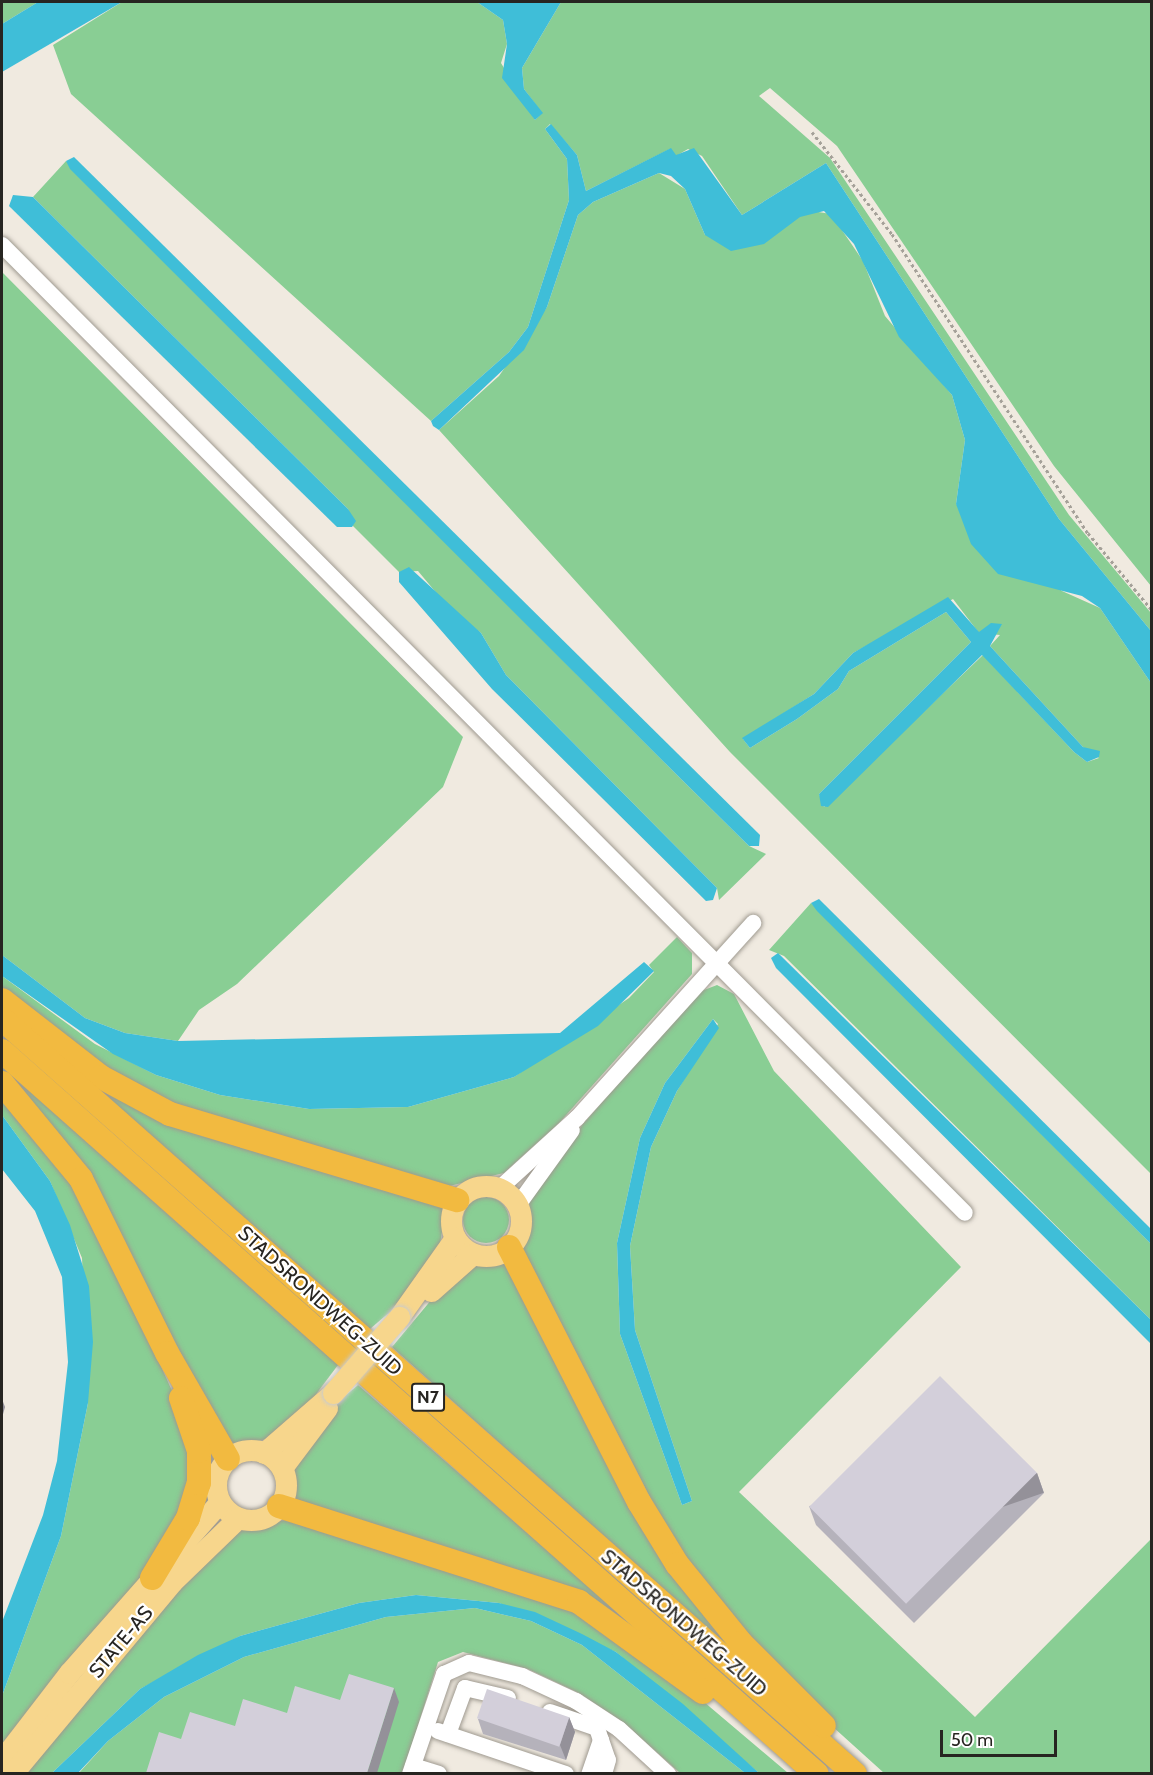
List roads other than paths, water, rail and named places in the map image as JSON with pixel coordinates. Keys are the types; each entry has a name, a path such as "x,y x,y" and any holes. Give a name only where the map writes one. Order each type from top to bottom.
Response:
{"highway":[{"path":"2,1000 101,1077 170,1114 457,1200"},
{"name":"STADSRONDWEG-ZUID","path":"2,1019 855,1773"},
{"name":"STADSRONDWEG-ZUID","path":"2,1051 817,1773"},
{"path":"2,1083 81,1179 167,1353 228,1459"},
{"path":"509,1248 639,1502 677,1564 741,1643 873,1773"},
{"path":"152,1578 188,1518 199,1483 199,1451 167,1353"},
{"path":"279,1506 579,1602 806,1773"}],"main road":[{"path":"480,1186 500,1188 518,1205 520,1232 509,1248 492,1256 473,1254 455,1238 450,1216 457,1200 480,1186"},
{"path":"282,1468 333,1393 399,1317 455,1238"},
{"path":"399,1317 473,1254"},
{"path":"264,1453 333,1393"},
{"path":"249,1450 264,1453 282,1468 286,1483 279,1506 265,1517 238,1518 220,1502 216,1479 228,1459 249,1450"},
{"name":"STATE-AS","path":"2,1760 152,1578 220,1502"},
{"name":"STATE-AS","path":"12,1773 172,1582 238,1518"}],"street":[{"path":"2,245 965,1213"},
{"path":"500,1188 577,1118 714,962 753,923"},
{"path":"518,1205 577,1118"},
{"path":"439,1773 412,1770 447,1671 476,1664 522,1676 576,1701 619,1730 668,1773"},
{"path":"448,1734 459,1694 474,1687 597,1728 608,1760 604,1773"},
{"path":"426,1727 566,1773"},
{"path":"589,1773 602,1740"}],"water":[{"path":"38,2 122,2 2,72 2,24"},
{"path":"477,2 561,2 522,68 524,89 543,113 535,120 502,78 507,44 503,20"},
{"path":"551,124 577,155 586,191 671,148 676,155 694,148 742,215 826,163 1059,519 1151,631 1151,683 1100,608 1082,596 998,574 971,544 956,504 965,440 952,395 899,337 854,244 824,211 800,217 764,244 731,251 705,235 685,189 671,176 659,173 593,202 578,215 547,307 524,350 439,430 433,426 431,421 509,352 528,327 569,200 567,159 545,129"},
{"path":"74,157 760,835 759,846 749,846 70,169 66,161"},
{"path":"13,195 33,197 348,509 356,521 352,527 337,527 120,315 9,206"},
{"path":"409,567 481,633 506,675 717,888 713,900 706,901 492,689 399,582 399,572"},
{"path":"948,597 979,632 991,623 1002,624 990,646 1083,747 1100,751 1099,757 1087,762 1074,752 982,655 828,807 821,806 819,794 971,642 946,612 849,671 838,689 797,719 750,748 742,738 814,694 853,653"},
{"path":"819,899 1151,1229 1151,1244 817,911 811,903"},
{"path":"778,953 1151,1320 1151,1344 776,968 771,958"},
{"path":"2,955 85,1018 125,1033 178,1041 560,1033 644,962 654,971 598,1026 514,1077 408,1107 309,1109 220,1095 156,1075 113,1054 2,976"},
{"path":"713,1019 719,1028 677,1091 651,1147 630,1246 635,1330 692,1501 682,1505 620,1334 617,1243 640,1138 665,1083"},
{"path":"2,1115 50,1181 70,1225 89,1286 93,1342 88,1403 61,1536 2,1696 2,1622 43,1515 57,1461 68,1362 62,1277 35,1211 2,1169"},
{"path":"416,1595 499,1603 535,1612 582,1634 616,1652 683,1704 759,1773 745,1773 582,1645 531,1621 475,1608 386,1617 244,1657 164,1697 108,1741 78,1773 52,1773 140,1689 198,1655 240,1636 359,1603"}]}
